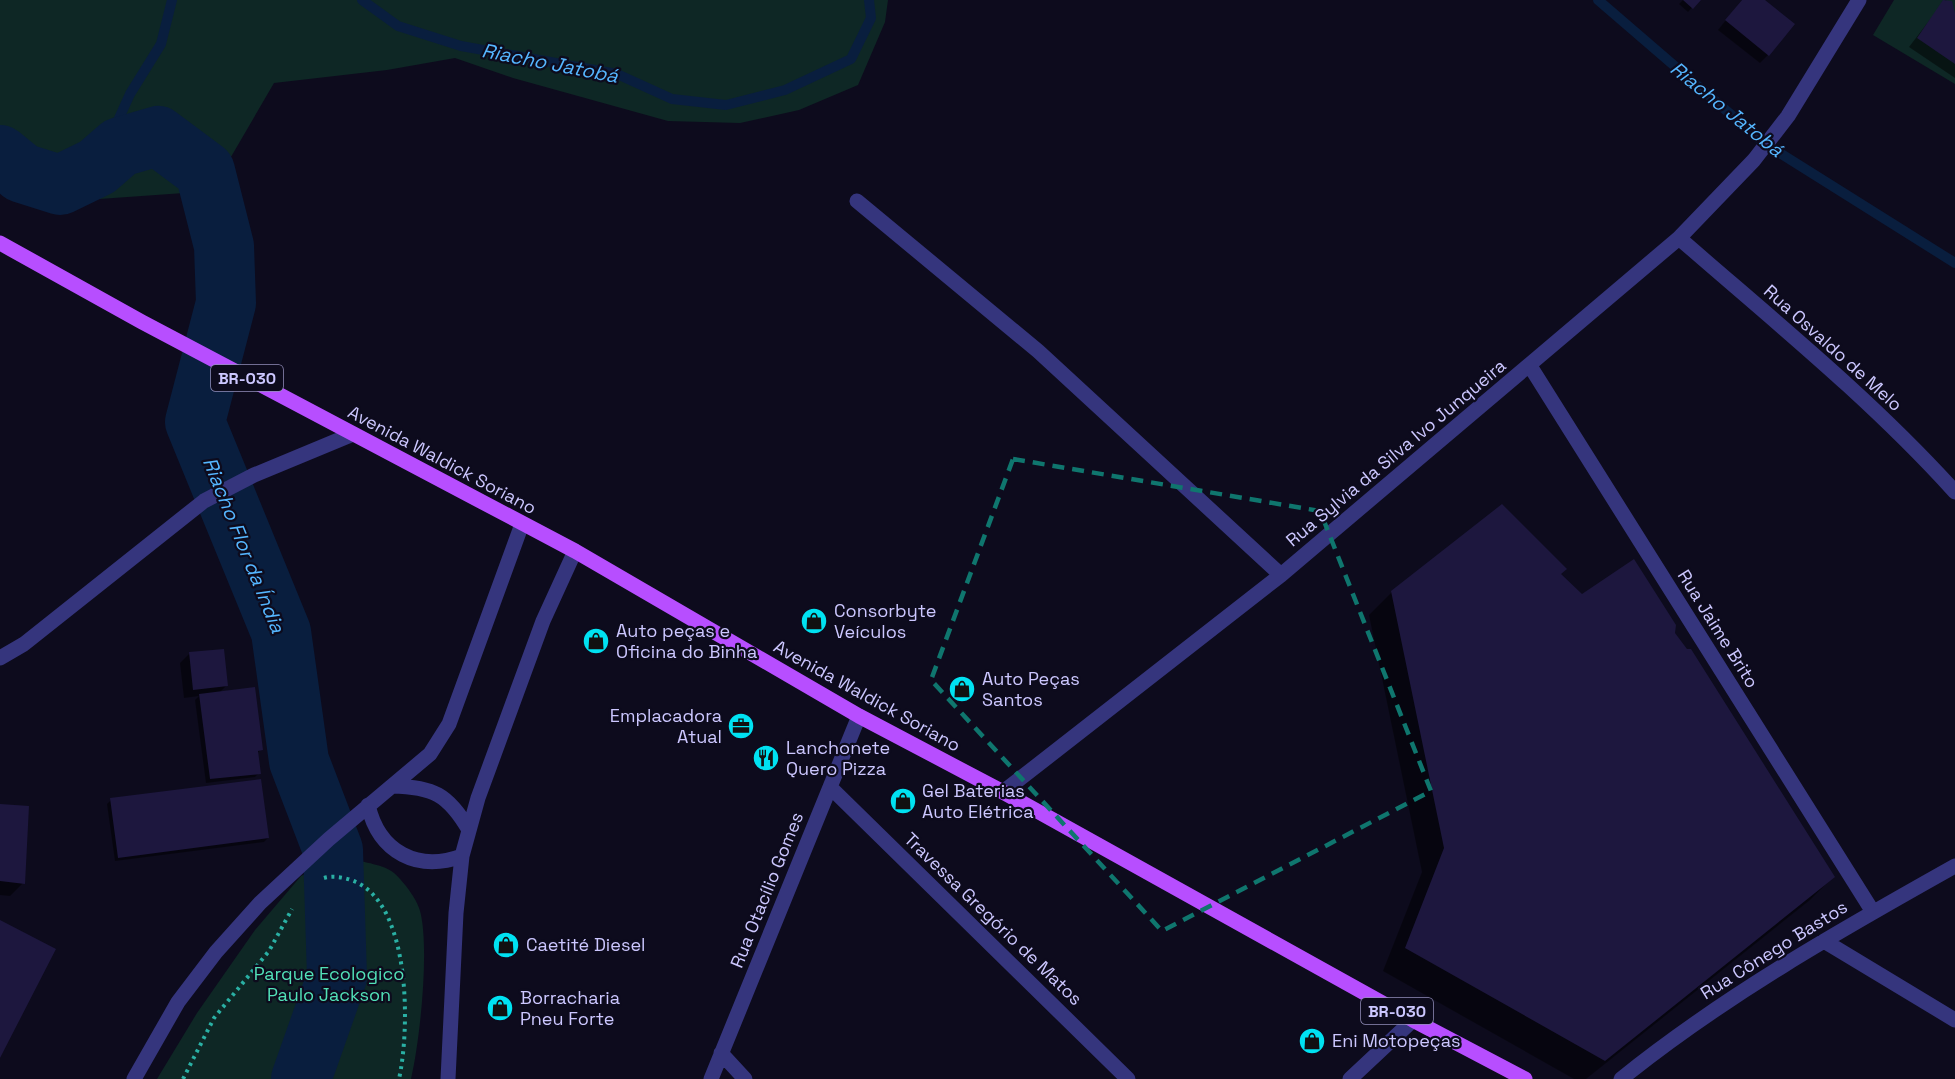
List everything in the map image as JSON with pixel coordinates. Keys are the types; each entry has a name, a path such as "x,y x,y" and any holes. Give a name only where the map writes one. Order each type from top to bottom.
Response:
{"main road":[{"name":"Avenida Waldick Soriano","path":"0,243 142,322 575,551 859,716 1003,792 1413,1020 1525,1079"}],"street":[{"name":"Rua Sylvia da Silva Ivo Junqueira","path":"1003,792 1281,575 1679,238 1754,160 1788,116 1859,0"},
{"path":"857,201 1038,351 1281,575"},
{"name":"Rua Osvaldo de Melo","path":"1679,238 1876,411 1916,449 1955,492"},
{"name":"Rua Jaime Brito","path":"1530,366 1873,912"},
{"path":"0,658 32,638 204,501 254,475 353,434"},
{"path":"134,1079 178,1002 216,952 260,903 368,805 430,754 448,724 522,525"},
{"path":"448,1079 456,913 462,856 478,798 543,621 575,551"},
{"name":"Rua Otacílio Gomes","path":"711,1079 859,716"},
{"path":"392,786 419,787 449,800 470,830"},
{"name":"Travessa Gregório de Matos","path":"830,787 1128,1079"},
{"path":"368,805 372,821 379,833 407,857 431,863 462,856"},
{"name":"Rua Cônego Bastos","path":"1621,1079 1690,1025 1824,941 1955,866"},
{"path":"1824,941 1955,1020"},
{"path":"1350,1079 1413,1020"},
{"path":"721,1053 745,1079"}],"path":[{"path":"319,881 327,877 340,878 363,886 375,898 396,940 403,976 405,1019 404,1058 399,1079"},
{"path":"183,1079 214,1018 269,951 297,899"}],"highlighted area":[{"path":"1013,459 1320,511 1431,791 1162,931 931,680"}],"green space":[{"path":"0,0 888,0 885,22 858,85 799,110 740,123 668,121 513,78 455,58 387,70 274,83 228,162 184,193 71,201 22,181 0,158"},
{"path":"1894,0 1955,0 1955,84 1873,35"},
{"name":"Parque Ecologico Paulo Jackson","path":"351,859 390,870 402,881 420,910 424,974 411,1079 157,1079 197,1013 255,930 301,876 326,864"}],"building":[{"path":"1683,0 1701,0 1693,9"},
{"path":"1742,0 1765,0 1795,24 1769,56 1725,20"},
{"path":"1943,0 1952,1 1955,13 1955,64 1917,38"},
{"path":"1502,504 1567,569 1561,574 1582,594 1634,559 1676,625 1675,633 1687,649 1691,649 1835,877 1605,1061 1405,948 1444,848 1391,591"},
{"path":"224,649 228,686 193,690 189,652"},
{"path":"255,687 263,750 258,751 261,774 210,779 199,694"},
{"path":"261,779 269,838 118,858 110,798"},
{"path":"0,804 29,806 25,884 0,881"},
{"path":"0,920 56,949 0,1058"}],"waterway":[{"name":"Riacho Jatobá","path":"97,167 130,94 161,44 172,0"},
{"name":"Riacho Jatobá","path":"362,0 398,26 461,46 617,74 672,99 726,105 785,90 851,59 871,18 869,0"},
{"name":"Riacho Jatobá","path":"1598,0 1764,143 1955,263"},
{"name":"Riacho Flor da Índia","path":"0,155 22,173 60,185 97,167 120,147 158,136 205,171 224,246 226,303 195,422 281,632 299,761 333,850 337,977 301,1079"}],"place":[{"name":"Consorbyte Veículos","path":"814,621"},
{"name":"Auto peças e Oficina do Binha","path":"596,641"},
{"name":"Auto Peças Santos","path":"962,689"},
{"name":"Emplacadora Atual","path":"741,726"},
{"name":"Lanchonete Quero Pizza","path":"766,758"},
{"name":"Gel Baterias Auto Elétrica","path":"903,801"},
{"name":"Caetité Diesel","path":"506,945"},
{"name":"Borracharia Pneu Forte","path":"500,1008"},
{"name":"Eni Motopeças","path":"1312,1041"}]}
